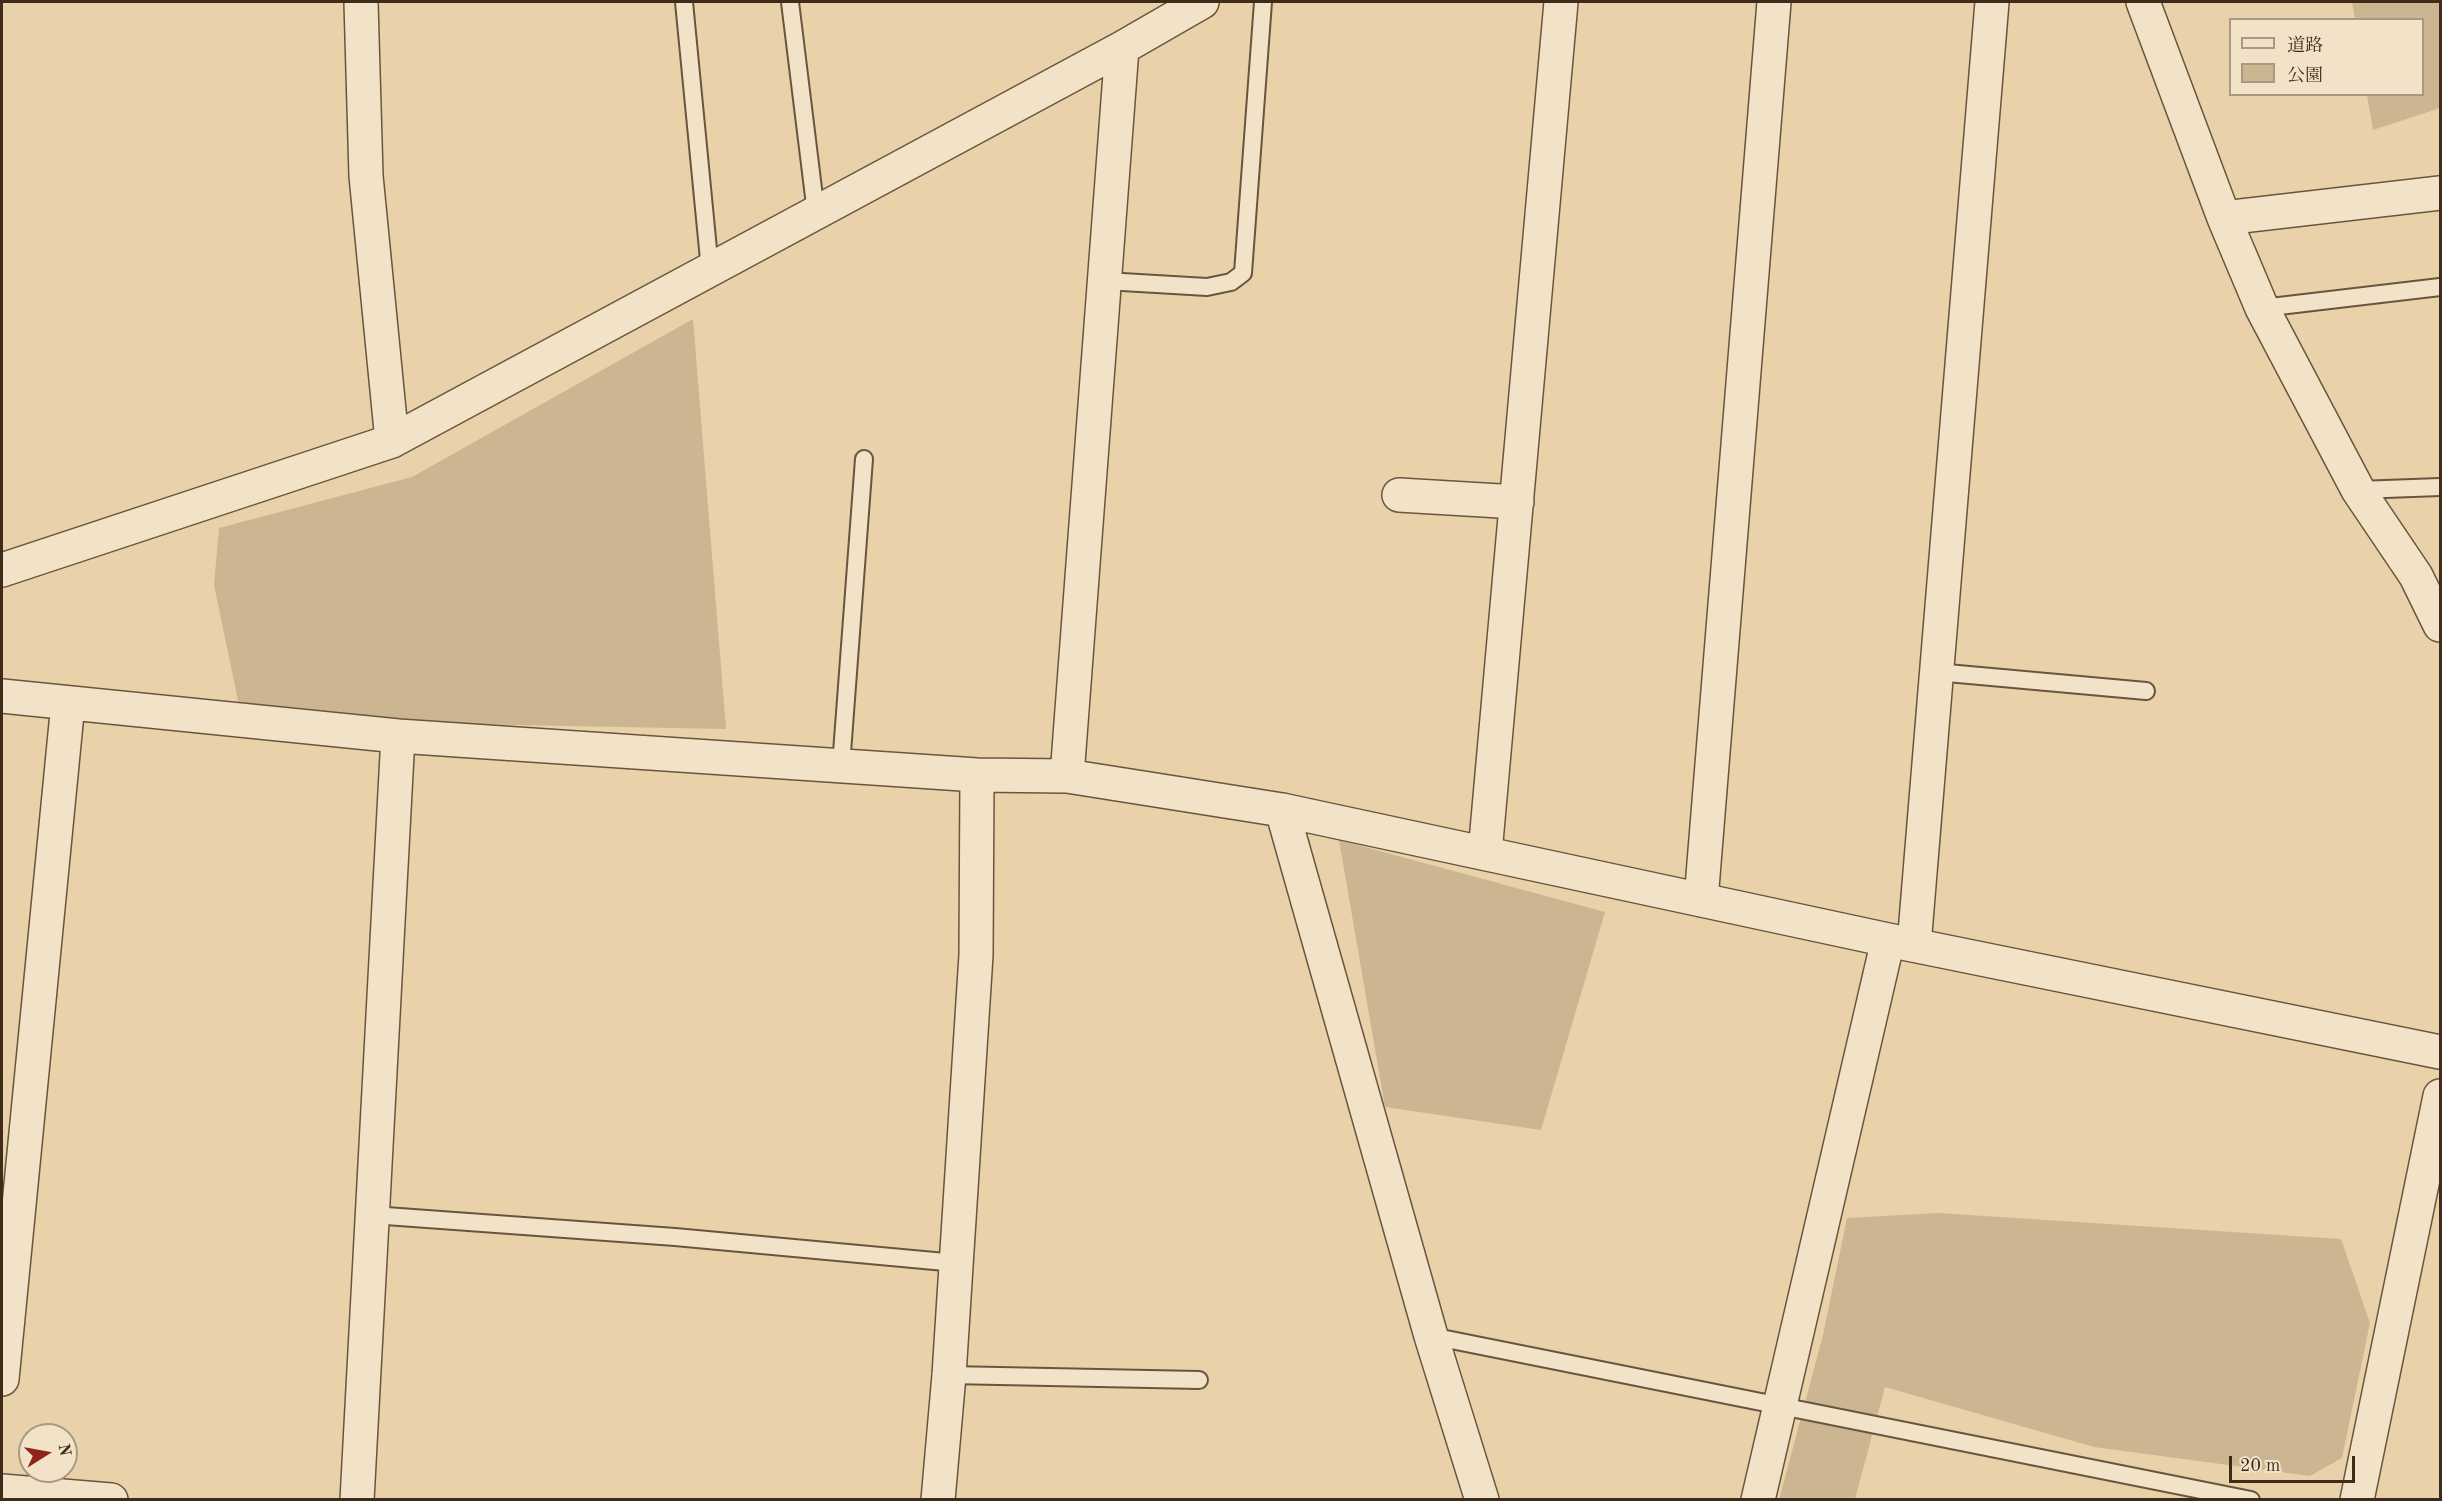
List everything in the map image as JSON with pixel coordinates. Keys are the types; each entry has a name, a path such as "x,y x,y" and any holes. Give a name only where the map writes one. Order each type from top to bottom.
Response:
{"street":[{"path":"361,2 366,176 392,441"},
{"path":"2,570 392,441 1122,48 1202,2"},
{"path":"1485,854 1561,2"},
{"path":"1701,900 1774,2"},
{"path":"1758,1500 1901,943 1936,672 1992,2"},
{"path":"2143,2 2224,218 2262,308 2358,490 2416,576 2440,625"},
{"path":"1067,776 1122,48"},
{"path":"2224,218 2440,193"},
{"path":"1399,495 1517,502"},
{"path":"2,696 398,736 977,775 1067,776 1282,810 1901,943 2440,1052"},
{"path":"2,1379 11,1190 68,703"},
{"path":"357,1500 398,736"},
{"path":"938,1500 949,1375 976,955 977,775"},
{"path":"1282,810 1431,1336 1482,1500"},
{"path":"2357,1500 2440,1096"},
{"path":"2,1491 111,1500"}],"lane":[{"path":"684,2 710,270"},
{"path":"790,2 816,213"},
{"path":"1105,281 1207,287 1232,282 1243,273 1263,2"},
{"path":"2262,308 2440,287"},
{"path":"841,766 864,459"},
{"path":"2358,490 2440,487"},
{"path":"1936,672 2146,691"},
{"path":"372,1215 675,1237 956,1263"},
{"path":"1431,1336 2251,1500"},
{"path":"949,1375 1199,1380"}],"green space":[{"path":"2352,2 2440,2 2440,108 2373,130 2367,96 2424,96 2424,18 2355,18"},
{"path":"693,319 726,729 242,720 214,585 219,528 412,477"},
{"path":"1339,840 1605,912 1541,1130 1385,1107"},
{"path":"1938,1213 2341,1239 2370,1323 2342,1458 2310,1476 2094,1447 1885,1387 1855,1499 1779,1500 1823,1335 1847,1218"}]}
